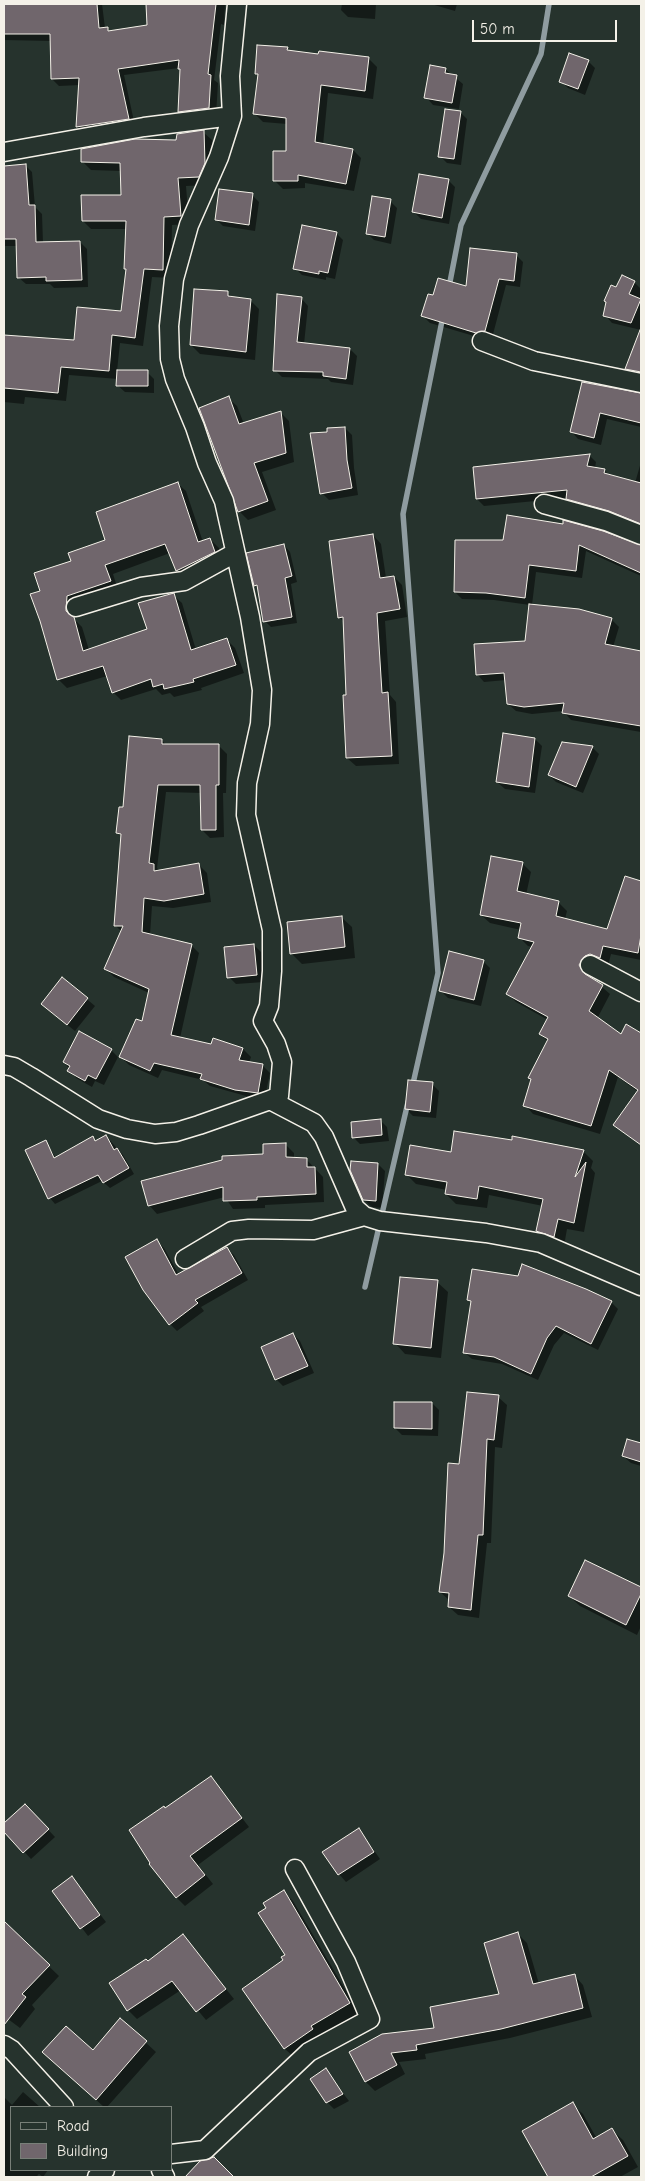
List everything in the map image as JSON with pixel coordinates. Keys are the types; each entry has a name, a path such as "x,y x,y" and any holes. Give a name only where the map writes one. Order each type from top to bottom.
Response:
{"street":[{"path":"4,1065 22,1072 98,1120 127,1129 155,1134 184,1130 279,1096 282,1062 276,1044 263,1022 270,997 272,930 246,815 248,783 260,724 262,690 250,617 224,501 175,380 170,359 169,326 174,279 188,225 219,157 232,116 230,76 237,4"},
{"path":"4,152 144,127 232,116"},
{"path":"482,342 534,361 641,383"},
{"path":"544,504 606,521 641,535"},
{"path":"76,607 142,587 184,581 235,553"},
{"path":"590,965 641,992"},
{"path":"270,1100 314,1123 324,1137 355,1208 364,1216 380,1221 486,1233 541,1244 641,1286"},
{"path":"185,1259 232,1231 249,1229 313,1230 364,1216"},
{"path":"172,2154 205,2150 309,2052 370,2019 346,1962 295,1869"},
{"path":"4,2045 12,2050 63,2106"}],"building":[{"path":"4,4 97,4 99,28 108,27 108,31 147,25 146,4 216,4 208,74 211,75 209,108 178,112 179,60 118,69 129,119 76,127 79,78 51,79 50,34 4,34"},
{"path":"257,45 288,47 287,50 318,54 319,51 369,57 365,91 321,85 315,142 353,149 346,184 298,175 298,181 273,181 273,151 286,151 286,118 253,114 258,74 255,74"},
{"path":"569,53 589,60 578,89 559,82"},
{"path":"430,65 446,68 445,73 457,75 452,103 424,98"},
{"path":"445,109 461,111 454,159 438,157"},
{"path":"204,130 205,163 199,177 178,178 181,216 164,217 163,270 144,269 135,338 112,335 109,371 61,367 58,393 4,388 4,335 74,340 77,307 121,311 126,269 124,269 126,221 82,221 81,195 121,195 120,163 81,162 81,149 135,139 176,140 177,134"},
{"path":"26,164 29,205 35,205 36,242 80,241 82,280 46,281 46,277 17,278 16,239 4,239 4,166"},
{"path":"419,174 449,179 442,218 412,212"},
{"path":"219,189 253,193 249,225 215,220"},
{"path":"372,196 391,199 385,237 366,234"},
{"path":"302,225 337,232 328,273 319,271 319,274 293,269"},
{"path":"470,248 517,253 514,281 499,279 485,331 476,333 421,316 428,294 433,295 438,278 466,286"},
{"path":"622,275 635,281 629,294 641,299 631,323 603,316 606,302 604,301 611,285 616,287"},
{"path":"194,289 228,291 228,296 251,299 246,352 190,345"},
{"path":"277,294 302,297 297,342 350,348 346,379 323,376 323,372 273,371"},
{"path":"641,330 641,372 625,369"},
{"path":"117,370 148,370 148,386 116,386"},
{"path":"582,382 641,393 641,423 600,413 594,438 570,432"},
{"path":"229,396 239,424 281,411 286,453 254,463 268,501 238,512 199,408"},
{"path":"345,427 347,460 352,488 320,494 310,433 327,432 327,428"},
{"path":"590,454 587,466 605,469 604,473 641,483 641,524 609,511 566,499 567,490 476,499 473,467"},
{"path":"178,482 198,542 210,538 215,552 176,571 165,544 105,565 111,581 67,596 66,611 74,617 83,651 147,629 138,603 174,593 191,650 227,638 236,665 193,679 194,682 164,689 163,684 153,687 151,679 112,693 103,666 57,680 30,594 40,591 34,573 71,561 68,553 105,540 96,512"},
{"path":"507,515 563,524 563,520 603,531 641,545 641,573 579,545 576,571 529,565 525,598 486,593 454,592 455,540 503,540"},
{"path":"373,534 380,578 394,576 400,609 377,613 382,693 388,692 392,756 346,758 343,695 346,695 343,617 338,618 329,541"},
{"path":"284,544 292,576 285,578 292,617 263,622 257,585 254,586 246,553"},
{"path":"529,604 579,609 612,618 605,644 641,651 641,726 562,713 564,703 524,707 507,704 504,673 476,675 474,644 525,641"},
{"path":"503,733 535,738 529,787 496,782"},
{"path":"129,736 162,739 162,744 219,744 219,785 216,785 216,830 201,830 200,785 158,785 149,863 154,864 154,871 199,863 204,894 164,901 144,898 142,932 192,944 171,1035 211,1044 213,1038 243,1048 239,1060 263,1064 258,1093 235,1090 200,1079 202,1074 154,1063 150,1071 119,1057 136,1019 142,1021 149,989 104,969 123,926 114,926 121,834 116,833 119,807 123,807"},
{"path":"562,742 593,746 576,787 548,775"},
{"path":"491,856 523,862 517,891 559,901 556,916 607,929 625,876 641,881 641,935 638,953 603,946 600,958 590,954 585,956 579,965 585,974 603,985 589,1011 621,1034 626,1024 641,1033 641,1145 613,1125 638,1090 609,1070 591,1126 523,1106 531,1079 528,1078 548,1039 539,1034 548,1017 506,994 534,942 518,938 521,923 480,915"},
{"path":"342,916 345,947 290,954 287,922"},
{"path":"254,944 257,975 227,978 224,947"},
{"path":"449,951 484,960 474,1000 439,991"},
{"path":"62,977 88,998 67,1025 41,1004"},
{"path":"79,1031 112,1049 96,1079 88,1075 85,1081 67,1071 70,1066 63,1062"},
{"path":"408,1080 433,1082 430,1112 405,1109"},
{"path":"381,1119 382,1135 352,1138 351,1122"},
{"path":"454,1131 512,1140 512,1136 584,1150 575,1177 586,1162 574,1223 558,1219 554,1237 536,1231 543,1199 479,1186 477,1199 445,1194 447,1182 405,1175 410,1145 451,1152"},
{"path":"106,1135 114,1150 117,1148 129,1168 103,1183 98,1175 48,1199 25,1150 46,1140 54,1158 93,1136 95,1141"},
{"path":"286,1143 286,1157 307,1158 307,1167 315,1167 316,1194 257,1197 257,1200 223,1201 223,1187 148,1206 141,1181 222,1160 222,1156 263,1154 263,1144"},
{"path":"351,1161 378,1163 376,1201 363,1200 350,1170"},
{"path":"157,1239 176,1275 227,1247 242,1273 195,1300 198,1303 169,1325 143,1290 125,1257"},
{"path":"522,1264 612,1301 591,1344 556,1326 547,1338 531,1374 494,1357 463,1353 471,1301 467,1300 472,1269 518,1276"},
{"path":"400,1277 438,1280 431,1348 393,1344"},
{"path":"293,1333 308,1366 275,1380 261,1347"},
{"path":"467,1392 499,1395 494,1440 487,1439 483,1535 478,1535 471,1610 448,1607 449,1593 439,1592 444,1553 448,1463 459,1464"},
{"path":"394,1402 432,1402 432,1429 394,1428"},
{"path":"627,1439 641,1443 641,1462 622,1456"},
{"path":"585,1560 641,1587 641,1594 626,1625 568,1596"},
{"path":"211,1776 242,1818 190,1856 205,1875 176,1898 149,1864 129,1830"},
{"path":"25,1804 49,1829 23,1853 4,1832 4,1823"},
{"path":"359,1828 374,1852 338,1875 322,1852"},
{"path":"72,1876 100,1915 80,1929 52,1891"},
{"path":"284,1890 350,2003 311,2026 313,2029 284,2049 242,1989 283,1960 281,1957 285,1955 258,1913 266,1908 263,1903"},
{"path":"4,1921 50,1965 22,1994 26,1997 4,2025"},
{"path":"518,1932 533,1984 575,1974 583,2008 501,2029 416,2045 417,2050 391,2053 397,2065 365,2082 349,2052 382,2034 434,2028 430,2007 499,1994 484,1943"},
{"path":"183,1934 226,1989 196,2012 172,1981 127,2011 109,1983 146,1959 148,1961"},
{"path":"120,2018 147,2041 96,2100 42,2052 66,2026 93,2050"},
{"path":"326,2068 343,2094 326,2103 310,2079"},
{"path":"573,2102 593,2139 612,2128 628,2156 591,2177 548,2177 522,2131"},
{"path":"214,2157 234,2177 185,2177 200,2161"}],"waterway":[{"path":"449,287 461,225 541,54 549,4"},
{"path":"412,1088 438,973 403,514 443,316"},
{"path":"365,1287 408,1102"}]}
